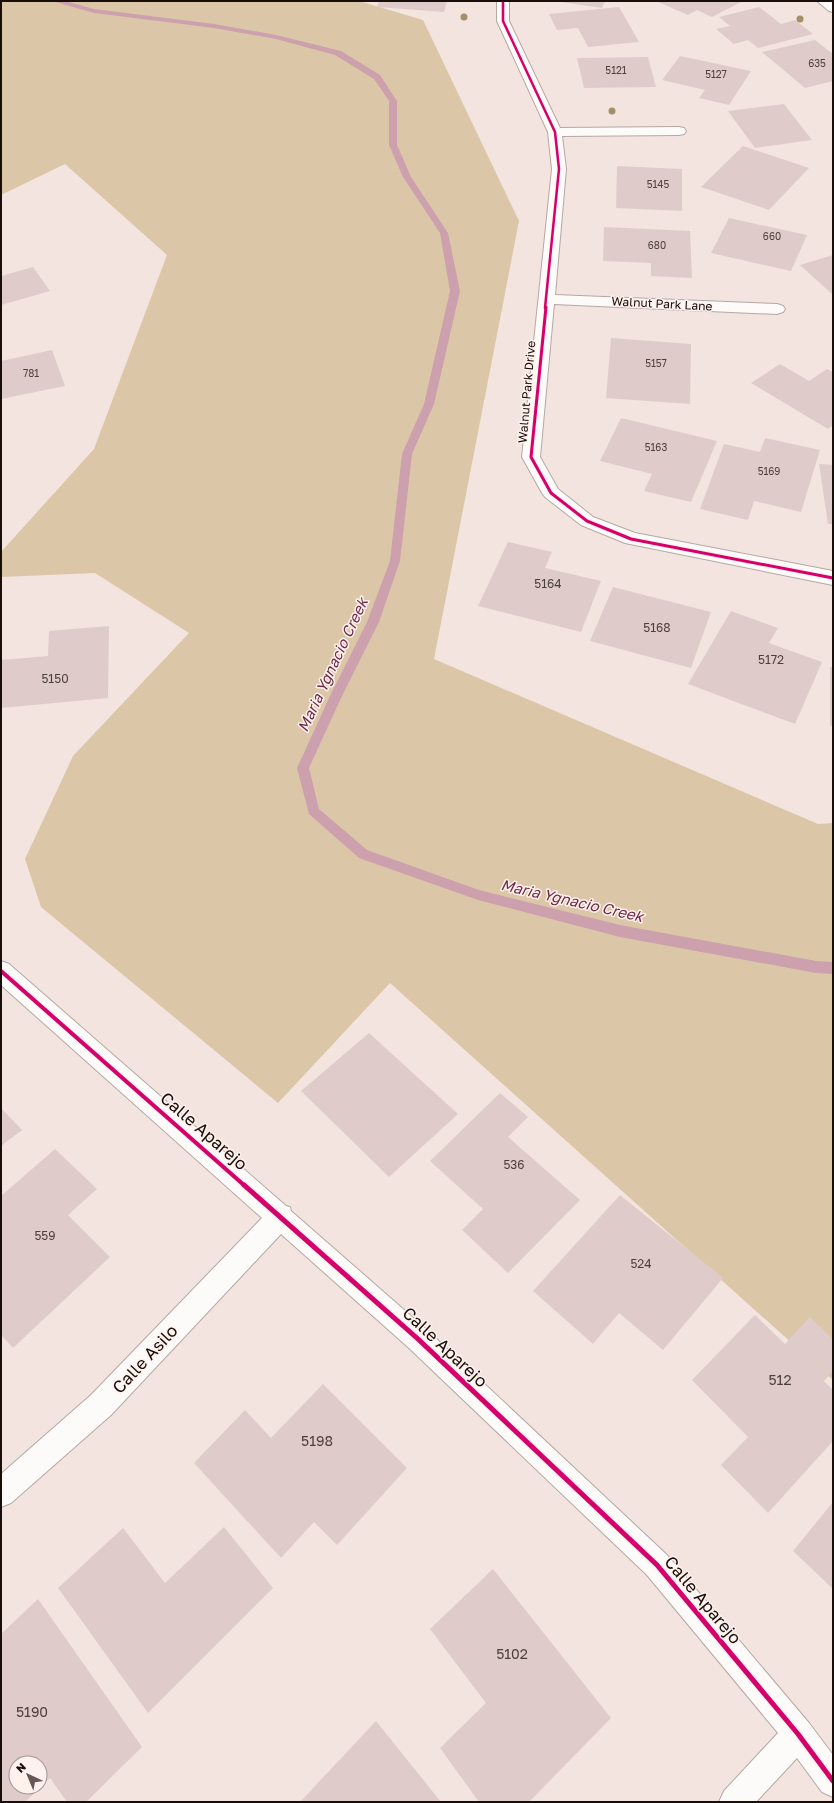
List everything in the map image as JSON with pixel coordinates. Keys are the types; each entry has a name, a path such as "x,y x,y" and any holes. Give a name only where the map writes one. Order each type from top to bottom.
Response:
{"street":[{"name":"Walnut Park Drive","path":"503,1 504,21 555,132 559,169 531,457 551,493 587,520 631,540 833,578"},
{"path":"824,1 833,8"},
{"path":"555,132 679,131"},
{"name":"Walnut Park Lane","path":"546,299 777,309"},
{"name":"Calle Aparejo","path":"1,971 281,1216 418,1339 657,1565 798,1734 833,1781"},
{"name":"Calle Asilo","path":"1,1493 101,1405 281,1216"},
{"path":"735,1802 798,1734"}],"shaded area":[{"path":"1,1 359,1 423,20 519,221 434,659 818,824 833,823 833,1380 390,983 278,1103 41,907 25,859 73,756 189,633 95,573 1,577 1,552 94,449 167,255 65,164 1,195"}],"building":[{"path":"379,1 447,1 444,12 377,7"},
{"path":"554,1 605,1 602,8"},
{"path":"656,1 743,1 712,17 697,10 688,15"},
{"path":"619,7 639,42 588,47 578,28 557,30 549,14"},
{"path":"759,7 781,24 795,20 813,34 758,48 748,40 734,44 716,29 730,26 719,17"},
{"path":"815,40 833,54 833,81 805,88 762,52"},
{"path":"680,56 751,71 729,105 699,98 705,90 662,80"},
{"path":"648,57 656,87 584,88 577,58"},
{"path":"784,104 812,140 755,148 728,111"},
{"path":"743,146 809,168 769,210 701,187"},
{"path":"617,166 682,169 682,211 616,208"},
{"path":"729,218 807,235 791,271 711,253"},
{"path":"604,227 690,231 692,278 651,276 651,263 603,261"},
{"path":"833,255 833,295 800,265"},
{"path":"33,267 50,291 1,305 1,276"},
{"path":"611,338 691,344 690,404 606,398"},
{"path":"52,350 65,386 1,399 1,361"},
{"path":"780,364 809,381 827,369 833,372 833,425 828,429 751,383"},
{"path":"621,418 717,441 691,502 644,491 652,474 600,461"},
{"path":"765,438 820,450 801,512 754,501 748,520 700,509 724,444 760,452"},
{"path":"819,464 833,465 833,524 828,524"},
{"path":"508,542 552,552 545,568 601,581 581,632 478,606"},
{"path":"613,587 711,612 691,668 590,641"},
{"path":"731,611 778,628 769,643 822,662 795,724 688,684"},
{"path":"109,626 108,698 1,708 1,660 48,656 49,631"},
{"path":"830,667 833,667 833,726 830,726"},
{"path":"369,1033 458,1114 389,1177 301,1091"},
{"path":"500,1093 528,1117 508,1137 580,1200 508,1273 462,1230 483,1209 430,1161"},
{"path":"1,1108 22,1130 1,1146"},
{"path":"55,1149 97,1189 68,1215 110,1257 13,1348 1,1335 1,1196"},
{"path":"620,1195 723,1278 663,1350 619,1313 593,1344 533,1291"},
{"path":"755,1315 785,1344 810,1317 833,1339 833,1371 824,1381 833,1390 833,1441 768,1513 721,1465 748,1437 692,1380"},
{"path":"323,1384 407,1468 337,1545 314,1522 281,1558 194,1463 245,1410 271,1438"},
{"path":"833,1502 833,1589 793,1551"},
{"path":"224,1527 273,1588 148,1713 58,1588 123,1528 165,1583"},
{"path":"493,1569 611,1718 529,1802 479,1802 440,1748 486,1703 430,1629"},
{"path":"38,1599 142,1747 86,1802 67,1802 50,1778 48,1780 48,1755 8,1755 8,1795 32,1795 25,1802 1,1802 1,1634"},
{"path":"376,1721 441,1802 300,1802"}],"waterway":[{"name":"Maria Ygnacio Creek","path":"56,1 94,11 214,26 276,37 338,53 377,77 393,101 393,145 407,177 444,233 455,291 438,359 429,404 407,454 395,561 373,622 335,698 303,768 313,811 363,854 478,895 620,931 816,967 833,968"}],"cycle path":[{"path":"503,1 503,21 555,132 559,169 531,457 551,493 587,521 631,539 833,578"},
{"path":"1,971 418,1339 657,1565 798,1734 833,1781"}]}
